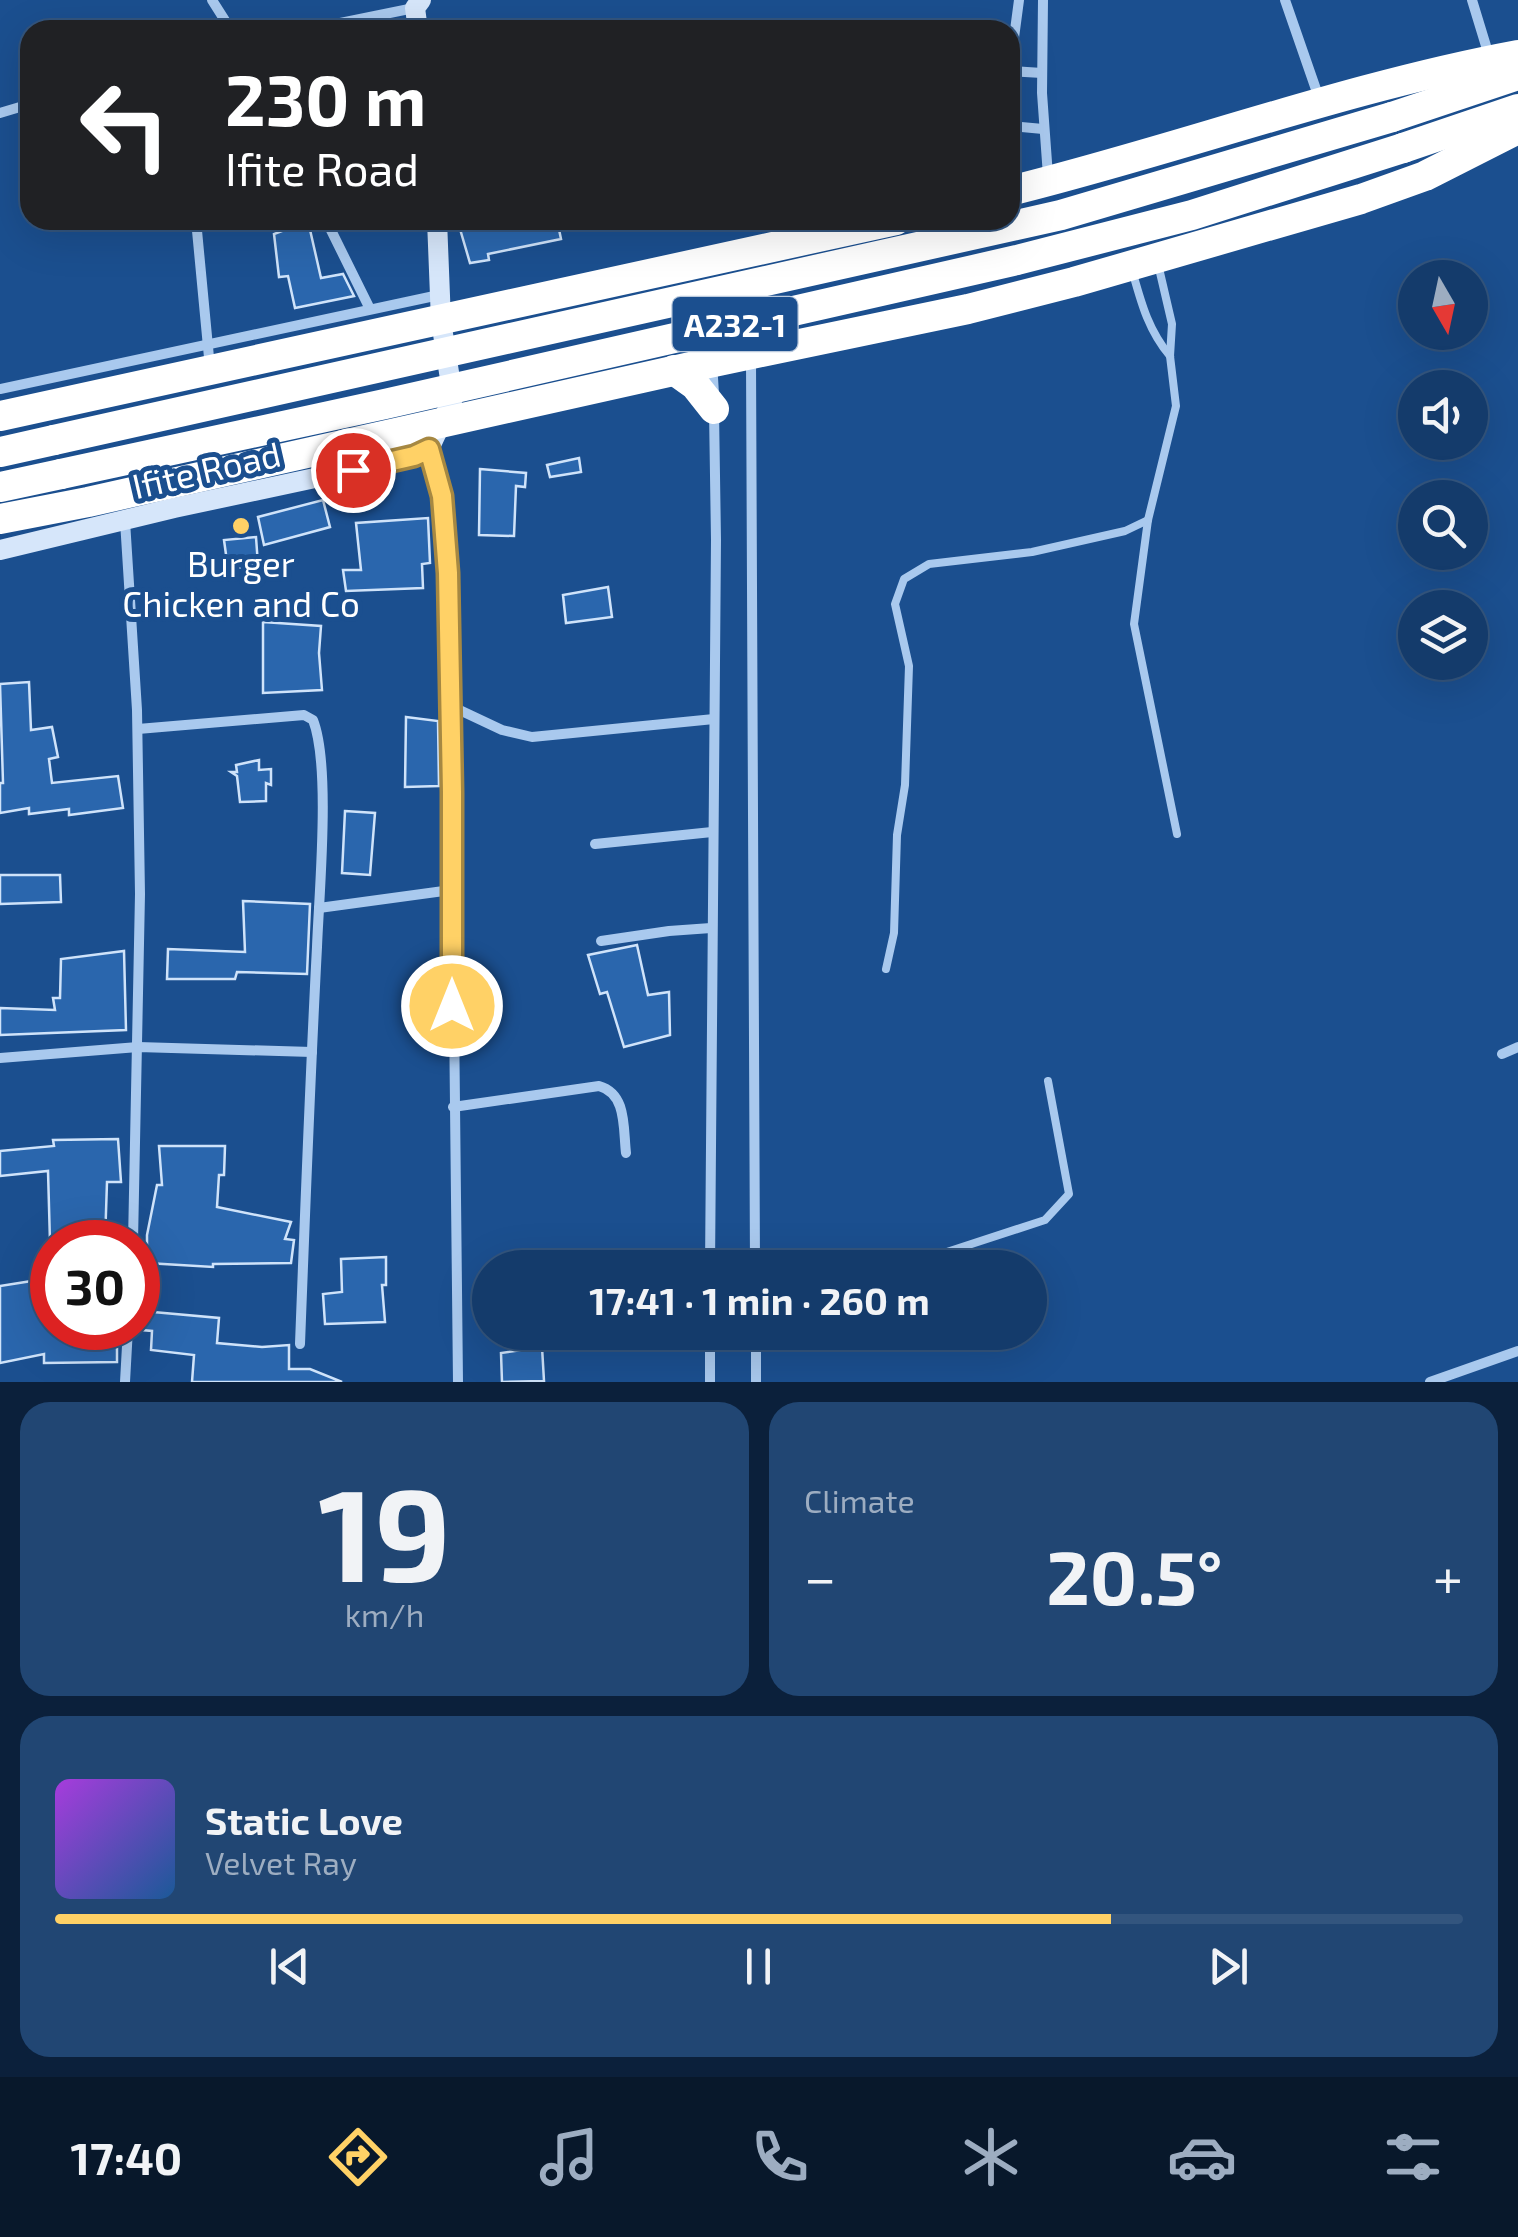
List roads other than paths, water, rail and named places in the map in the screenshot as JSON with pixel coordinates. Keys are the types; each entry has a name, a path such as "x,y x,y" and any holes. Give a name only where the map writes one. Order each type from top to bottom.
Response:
{"highway":[{"path":"1020,189 1392,81 1504,57"},
{"name":"A232-1","path":"1020,224 1392,118 1518,75"},
{"name":"A232-1","path":"0,487 1017,260 1192,215 1518,109"},
{"path":"0,519 674,370 968,310 1144,263 1425,176 1518,129"},
{"path":"0,416 209,358 440,308 848,230"},
{"name":"A232-1","path":"0,452 995,230"},
{"path":"674,370 695,385 714,410"}],"street":[{"path":"1043,0 1043,129 1049,182"},
{"path":"1286,0 1321,104"},
{"path":"1472,0 1504,57"},
{"path":"349,20 418,4"},
{"path":"1020,71 1042,73"},
{"path":"1020,127 1043,129"},
{"path":"197,230 209,358"},
{"path":"331,230 370,310"},
{"path":"437,230 451,706 458,1382"},
{"path":"705,260 735,310 750,354 753,378 756,1250"},
{"path":"705,260 714,362 716,540 710,1250"},
{"path":"0,389 209,358 370,310 440,308"},
{"name":"Ifite Road","path":"0,550 400,460 442,423"},
{"path":"125,521 138,728 134,1220"},
{"path":"451,706 502,730 532,737 714,720"},
{"path":"138,728 304,715 313,720 321,779 319,908 300,1344"},
{"path":"595,844 712,832"},
{"path":"319,908 452,890"},
{"path":"601,942 711,928"},
{"path":"0,1058 138,1047 312,1052"},
{"path":"1502,1054 1518,1048"},
{"path":"453,1107 599,1086 611,1090 619,1100 626,1152"},
{"path":"125,1382 127,1350"},
{"path":"710,1350 710,1382"},
{"path":"756,1350 756,1382"},
{"path":"1430,1382 1518,1350"}],"lane":[{"path":"1144,263 1147,322 1170,356"},
{"path":"1144,263 1172,324 1170,356 1176,406 1148,520 1134,624 1177,834"},
{"path":"886,968 894,933 897,834 905,785 910,690 909,666 895,604 904,579 929,564 1032,552 1125,531 1148,520"},
{"path":"953,1250 1044,1220 1069,1194 1048,1082"}],"place":[{"name":"Burger Chicken and Co","path":"241,526"}]}
